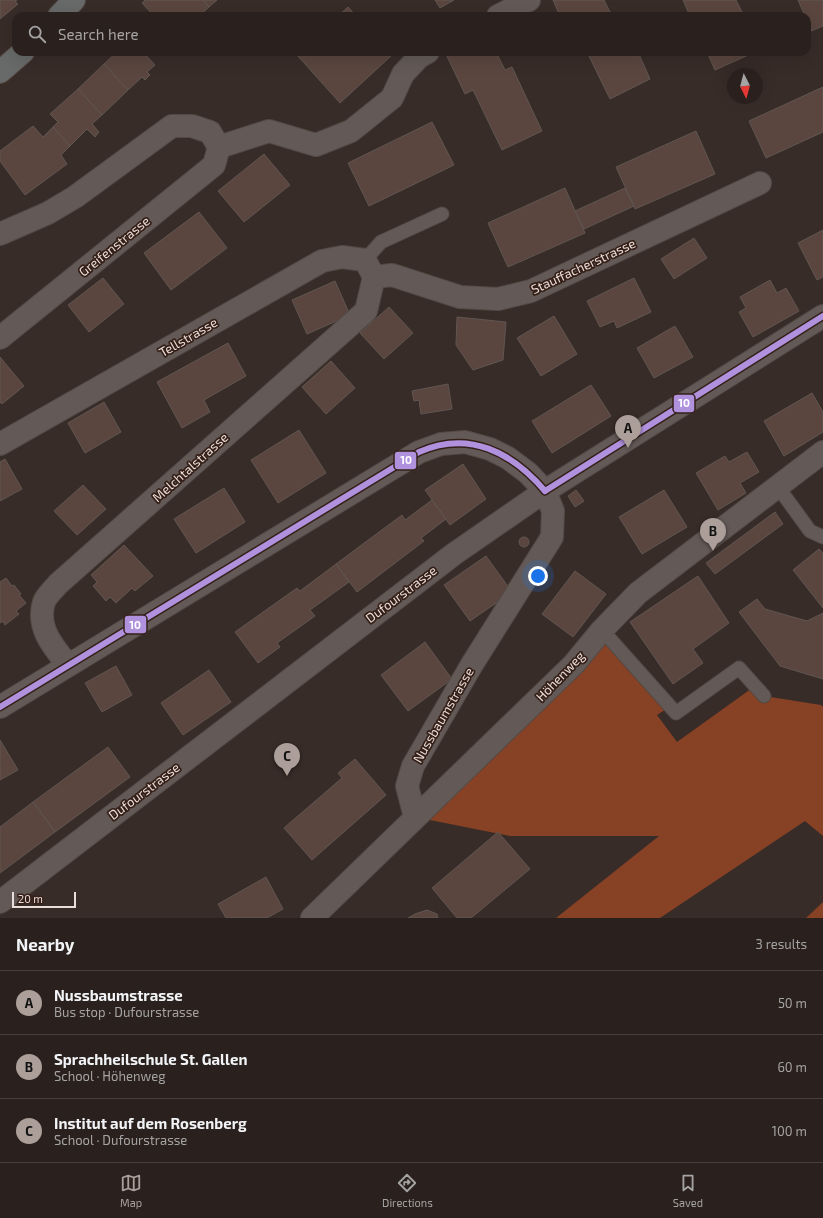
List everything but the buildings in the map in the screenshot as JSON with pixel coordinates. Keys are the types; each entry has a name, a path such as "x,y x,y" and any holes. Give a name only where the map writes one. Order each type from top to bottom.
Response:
{"main road":[{"path":"63,12 74,0"},
{"path":"0,72 19,56"}],"street":[{"path":"506,12 529,0"},
{"path":"0,234 48,214 75,197 172,126 192,126 210,132 219,147 269,132 316,145 351,131 392,98 403,74 421,56"},
{"name":"Greifenstrasse","path":"0,338 214,165 219,147"},
{"name":"Stauffacherstrasse","path":"369,269 460,297 498,299 531,291 760,183"},
{"name":"Tellstrasse","path":"0,444 322,261 342,257 369,269"},
{"name":"Melchtalstrasse","path":"68,666 50,642 42,621 44,601 58,584 366,311 369,269"},
{"name":"Dufourstrasse","path":"0,902 454,554 545,491 823,316"},
{"path":"0,707 418,452 441,444 465,442 490,449 508,458 528,473 545,491"},
{"name":"Höhenweg","path":"312,918 574,664 602,630 638,593 823,452"},
{"name":"Nussbaumstrasse","path":"415,817 407,786 413,766 471,666 552,537 553,510 545,491"}],"lane":[{"path":"369,269 381,242 442,214"},
{"path":"778,487 810,531 823,537"},
{"path":"602,630 676,713 739,668 764,696"}],"shaded area":[{"path":"602,630 671,706 657,715 677,742 755,686 764,696 821,705 823,707 823,836 805,821 660,918 556,918 659,836 510,836 415,817"},
{"path":"823,902 823,918 806,918"}],"transit line":[{"name":"10","path":"545,491 823,316"},
{"name":"10","path":"0,707 419,452 437,446 455,443 472,444 504,456 518,465 545,491"}],"place":[{"name":"Nussbaumstrasse","path":"628,448"},
{"name":"Sprachheilschule St. Gallen","path":"713,551"},
{"name":"Institut auf dem Rosenberg","path":"287,776"}]}
